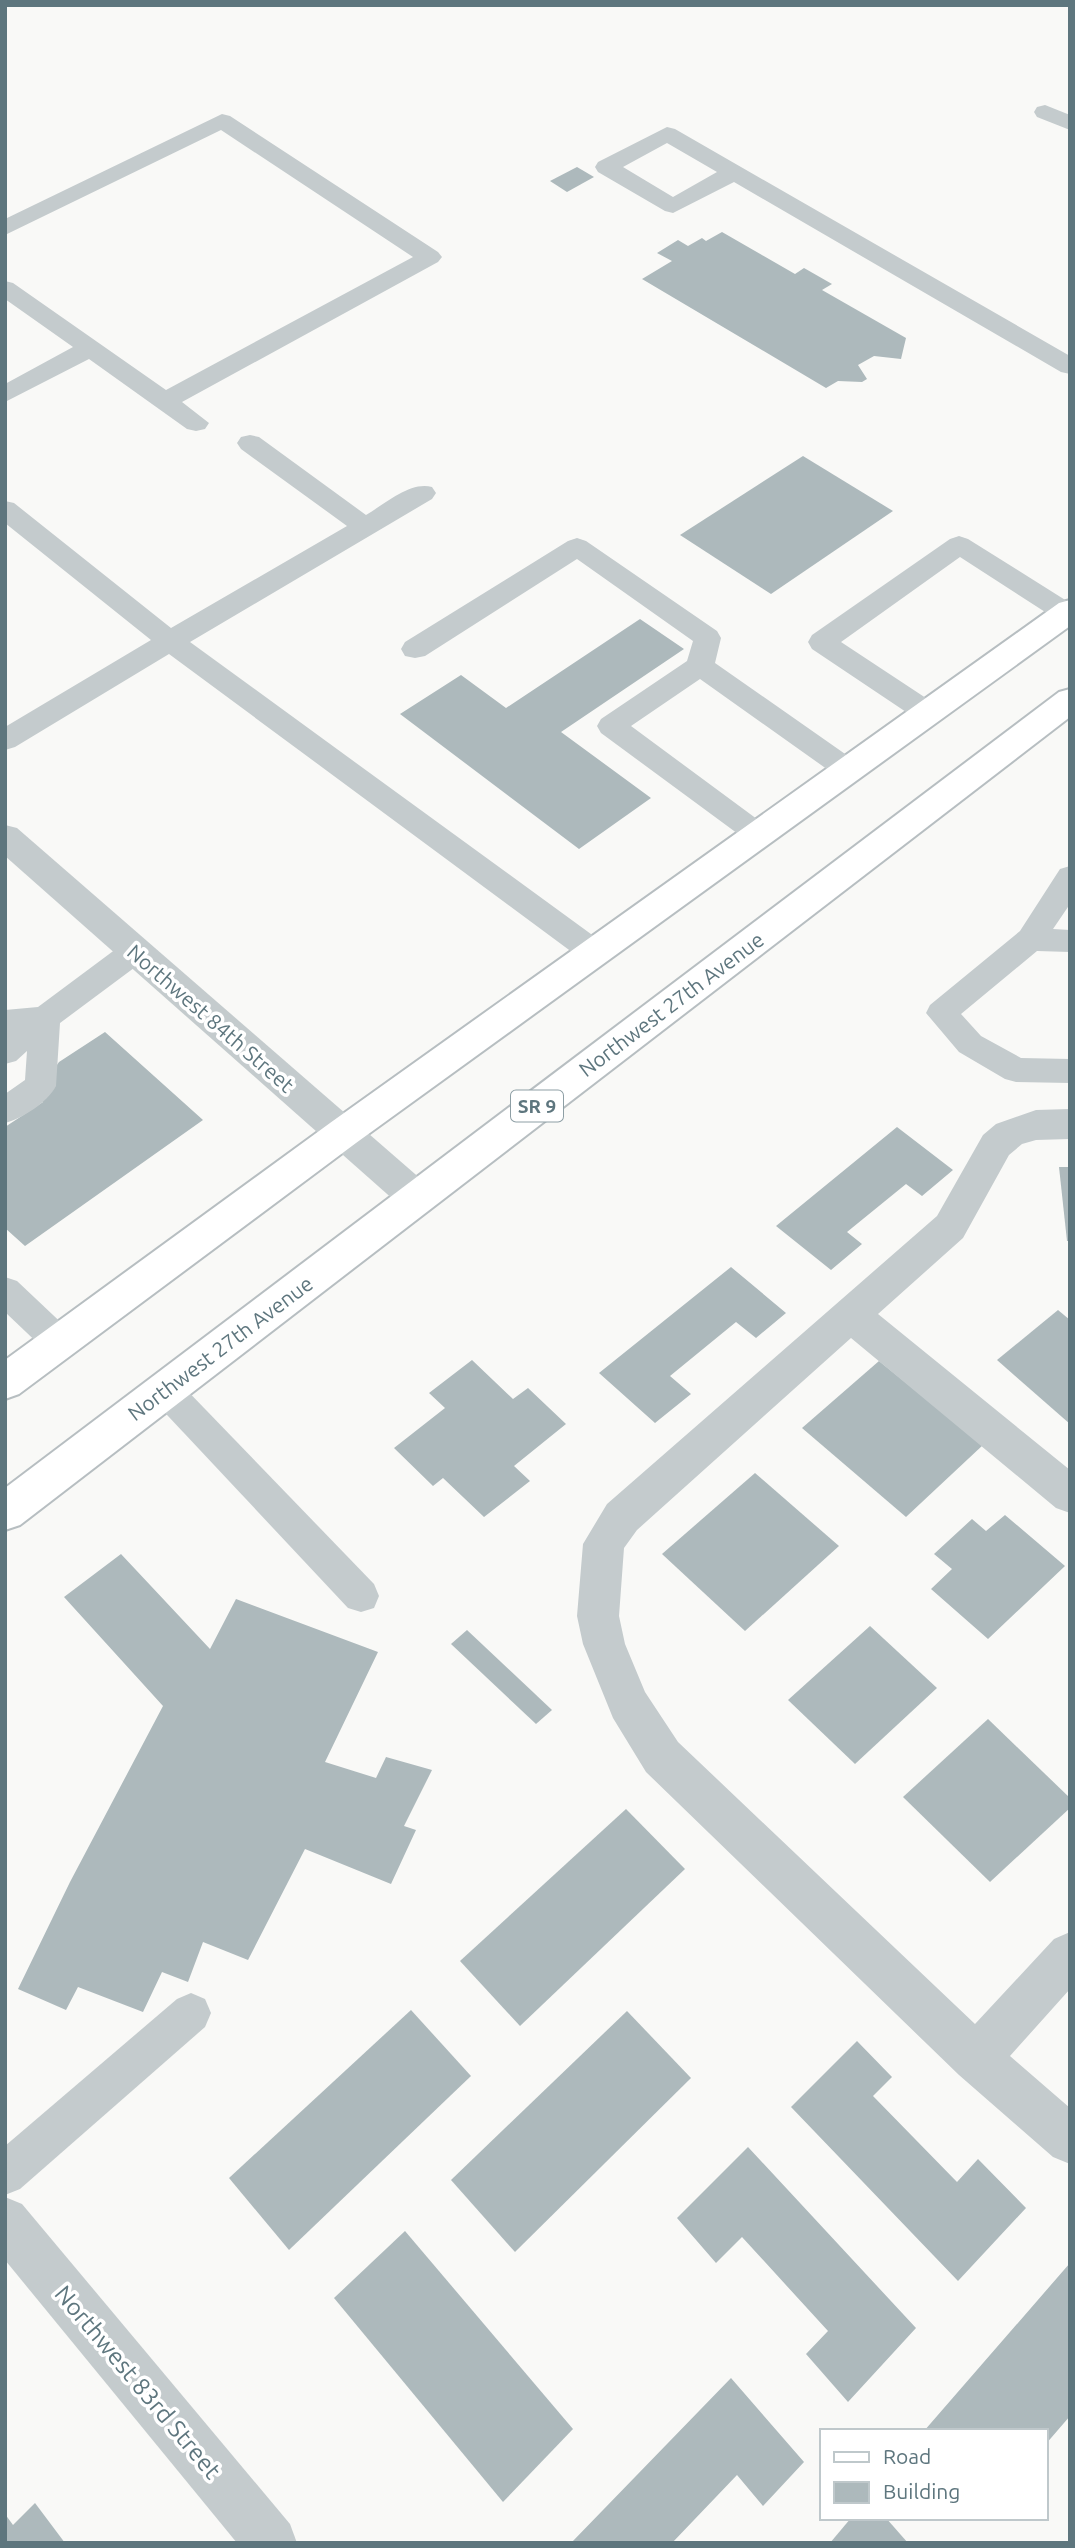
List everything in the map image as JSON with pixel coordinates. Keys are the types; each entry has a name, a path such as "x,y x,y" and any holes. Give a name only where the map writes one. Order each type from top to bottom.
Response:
{"main road":[{"path":"5,1381 343,1133 1068,611"},
{"name":"Northwest 27th Avenue","path":"5,1512 1070,700"}],"street":[{"name":"Northwest 84th Street","path":"5,837 417,1198"},
{"path":"1070,1124 1036,1125 1009,1134 996,1145 950,1227 622,1517 604,1544 598,1616 604,1644 628,1704 662,1756 976,2058 1070,2140"},
{"path":"850,1314 1070,1495"},
{"path":"976,2058 1070,1955"},
{"name":"Northwest 83rd Street","path":"5,2221 271,2543"}],"lane":[{"path":"1045,112 1070,123"},
{"path":"5,228 222,121 430,257 165,401"},
{"path":"733,173 673,206 606,167 667,134 1070,368"},
{"path":"5,288 196,423"},
{"path":"5,394 90,348"},
{"path":"250,443 365,527"},
{"path":"5,740 423,493"},
{"path":"5,509 170,641 595,953"},
{"path":"928,713 822,642 959,545 1068,611"},
{"path":"415,649 577,547 707,638 700,666 611,726 759,835"},
{"path":"700,666 848,770"},
{"path":"1070,877 1031,939 942,1013 970,1044 1016,1070 1070,1071"},
{"path":"1031,939 1070,940"},
{"path":"5,1052 45,1018 135,951"},
{"path":"5,1022 45,1018"},
{"path":"5,1034 45,1018"},
{"path":"5,1084 23,1071 45,1018"},
{"path":"5,1111 40,1086 45,1018"},
{"path":"5,1291 59,1342"},
{"path":"165,1390 361,1597"},
{"path":"5,2174 191,2013"}],"building":[{"path":"577,167 594,177 567,192 550,181"},
{"path":"722,232 795,274 804,268 832,284 822,290 906,338 901,359 874,356 858,365 867,379 862,382 838,381 826,388 642,279 672,261 657,253 678,240 688,246 702,238 706,241"},
{"path":"803,456 893,511 771,594 680,535"},
{"path":"640,619 684,649 561,732 651,798 579,849 400,714 461,675 506,708"},
{"path":"105,1032 203,1120 25,1246 5,1228 5,1127 43,1102 36,1095 59,1062"},
{"path":"897,1127 953,1170 922,1196 906,1184 847,1232 862,1244 831,1270 776,1226"},
{"path":"1059,1167 1070,1167 1070,1241 1067,1241"},
{"path":"731,1267 786,1313 756,1338 736,1322 670,1376 691,1394 655,1423 599,1373"},
{"path":"1058,1310 1070,1320 1070,1424 997,1360"},
{"path":"472,1360 513,1399 528,1388 566,1424 514,1466 530,1481 484,1517 443,1478 433,1486 394,1448 445,1408 429,1393"},
{"path":"879,1361 983,1445 906,1517 802,1428"},
{"path":"755,1473 839,1546 745,1631 662,1554"},
{"path":"1005,1515 1065,1566 988,1639 931,1589 952,1569 934,1554 972,1519 986,1531"},
{"path":"121,1554 210,1649 236,1599 378,1652 325,1762 376,1778 386,1757 432,1770 404,1826 416,1830 391,1884 305,1849 248,1960 203,1942 188,1982 162,1972 143,2012 78,1987 66,2010 18,1989 70,1882 163,1706 64,1597"},
{"path":"870,1626 937,1688 855,1764 788,1700"},
{"path":"467,1630 552,1710 536,1724 451,1644"},
{"path":"988,1719 1070,1798 1070,1808 990,1882 903,1797"},
{"path":"626,1809 685,1869 520,2026 460,1961"},
{"path":"411,2010 471,2076 289,2250 229,2178"},
{"path":"627,2011 691,2078 515,2252 451,2180"},
{"path":"857,2041 892,2077 873,2096 957,2182 978,2159 1026,2208 958,2281 791,2107"},
{"path":"748,2147 916,2328 848,2402 806,2354 828,2331 742,2237 716,2263 677,2218"},
{"path":"405,2231 573,2429 503,2502 334,2298"},
{"path":"1070,2263 1070,2416 1047,2443 1047,2429 926,2429"},
{"path":"731,2378 804,2462 763,2506 737,2475 672,2543 571,2543"},
{"path":"35,2503 65,2543 5,2543 5,2514 13,2525"},
{"path":"849,2520 888,2520 908,2543 830,2543"}]}
